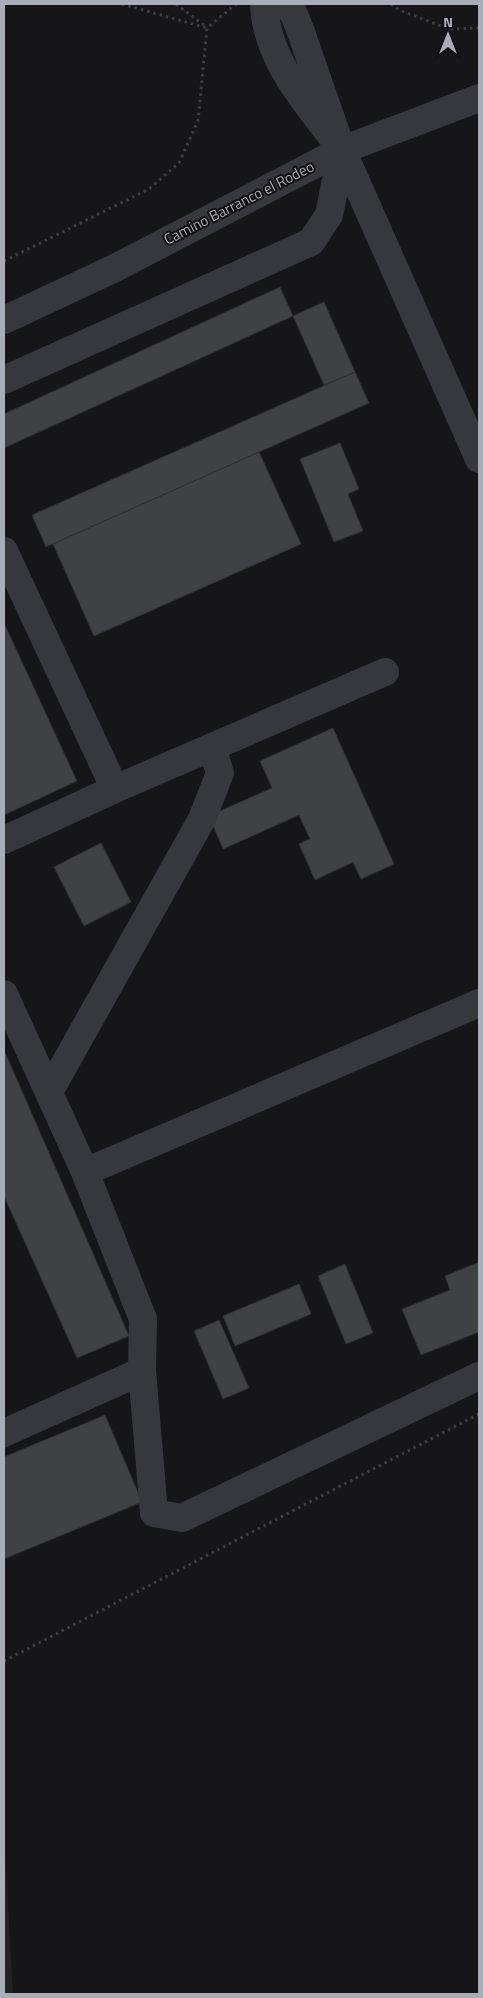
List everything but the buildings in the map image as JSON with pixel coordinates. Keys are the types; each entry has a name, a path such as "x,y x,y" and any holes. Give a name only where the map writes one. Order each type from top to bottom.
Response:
{"street":[{"path":"4,380 311,242 330,215 342,150 286,75 265,24 264,4"},
{"path":"284,4 293,12 342,150 479,459"},
{"name":"Camino Barranco el Rodeo","path":"4,320 115,268 342,150 479,98"},
{"path":"4,551 116,789"},
{"path":"4,840 385,672"},
{"path":"48,1092 202,819 220,773 212,748"},
{"path":"4,994 85,1172 143,1319 142,1371 154,1513 182,1518 479,1376"},
{"path":"85,1172 479,1004"},
{"path":"4,1433 142,1371"}],"path":[{"path":"122,4 207,28"},
{"path":"176,4 207,28"},
{"path":"4,261 149,189 179,163 198,121 207,28 236,4"},
{"path":"391,4 399,10 449,29 479,28"},
{"path":"4,1661 479,1414"}],"shaded area":[{"path":"4,1837 13,1994 4,1994"}]}
